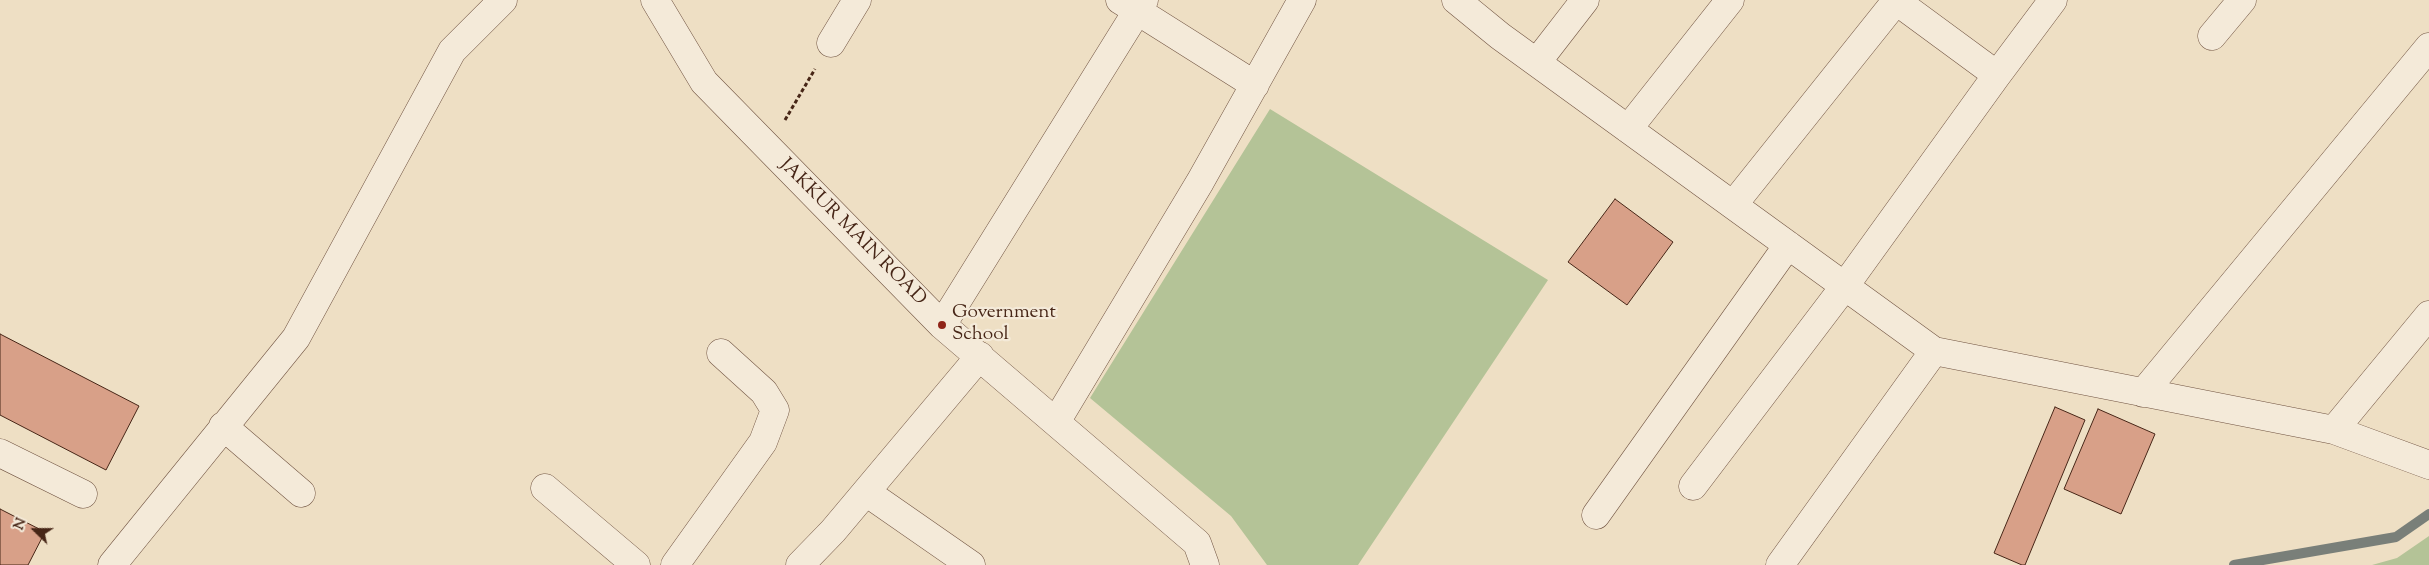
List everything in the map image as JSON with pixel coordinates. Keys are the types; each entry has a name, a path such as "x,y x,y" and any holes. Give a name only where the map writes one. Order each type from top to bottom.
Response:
{"street":[{"path":"112,565 296,338 452,51 503,0"},
{"name":"JAKKUR MAIN ROAD","path":"655,0 704,82 768,148 942,325 1197,543 1205,565"},
{"path":"831,43 856,0"},
{"path":"1056,422 1200,182 1302,0"},
{"path":"1456,0 1537,62 1934,352 2334,430 2429,465"},
{"path":"1537,62 1585,0"},
{"path":"1628,129 1730,0"},
{"path":"1733,205 1895,0 1997,75"},
{"path":"1693,486 1844,287 2052,0"},
{"path":"2212,36 2242,0"},
{"path":"942,325 1134,4 1255,85"},
{"path":"2143,393 2429,48"},
{"path":"1596,515 1788,245"},
{"path":"2334,430 2429,315"},
{"path":"1780,565 1934,352"},
{"path":"675,565 763,442 775,410 764,392 721,353"},
{"path":"800,565 833,531 980,356"},
{"path":"223,426 301,493"},
{"path":"0,453 83,494"},
{"path":"545,488 636,565"},
{"path":"866,492 971,565"}],"path":[{"path":"768,148 831,43"}],"green space":[{"path":"1270,109 1548,280 1358,565 1267,565 1231,516 1090,398"},
{"path":"2429,536 2429,565 2372,565 2397,558"}],"building":[{"path":"1615,199 1673,242 1627,305 1568,262"},
{"path":"0,334 139,406 106,470 0,415"},
{"path":"2055,407 2085,420 2025,565 2022,565 1994,553"},
{"path":"2098,409 2155,434 2121,514 2064,489"},
{"path":"0,509 45,532 28,565 0,565"}],"waterway":[{"path":"2234,565 2396,537 2429,514"}],"place":[{"name":"Government School","path":"942,325"}]}
